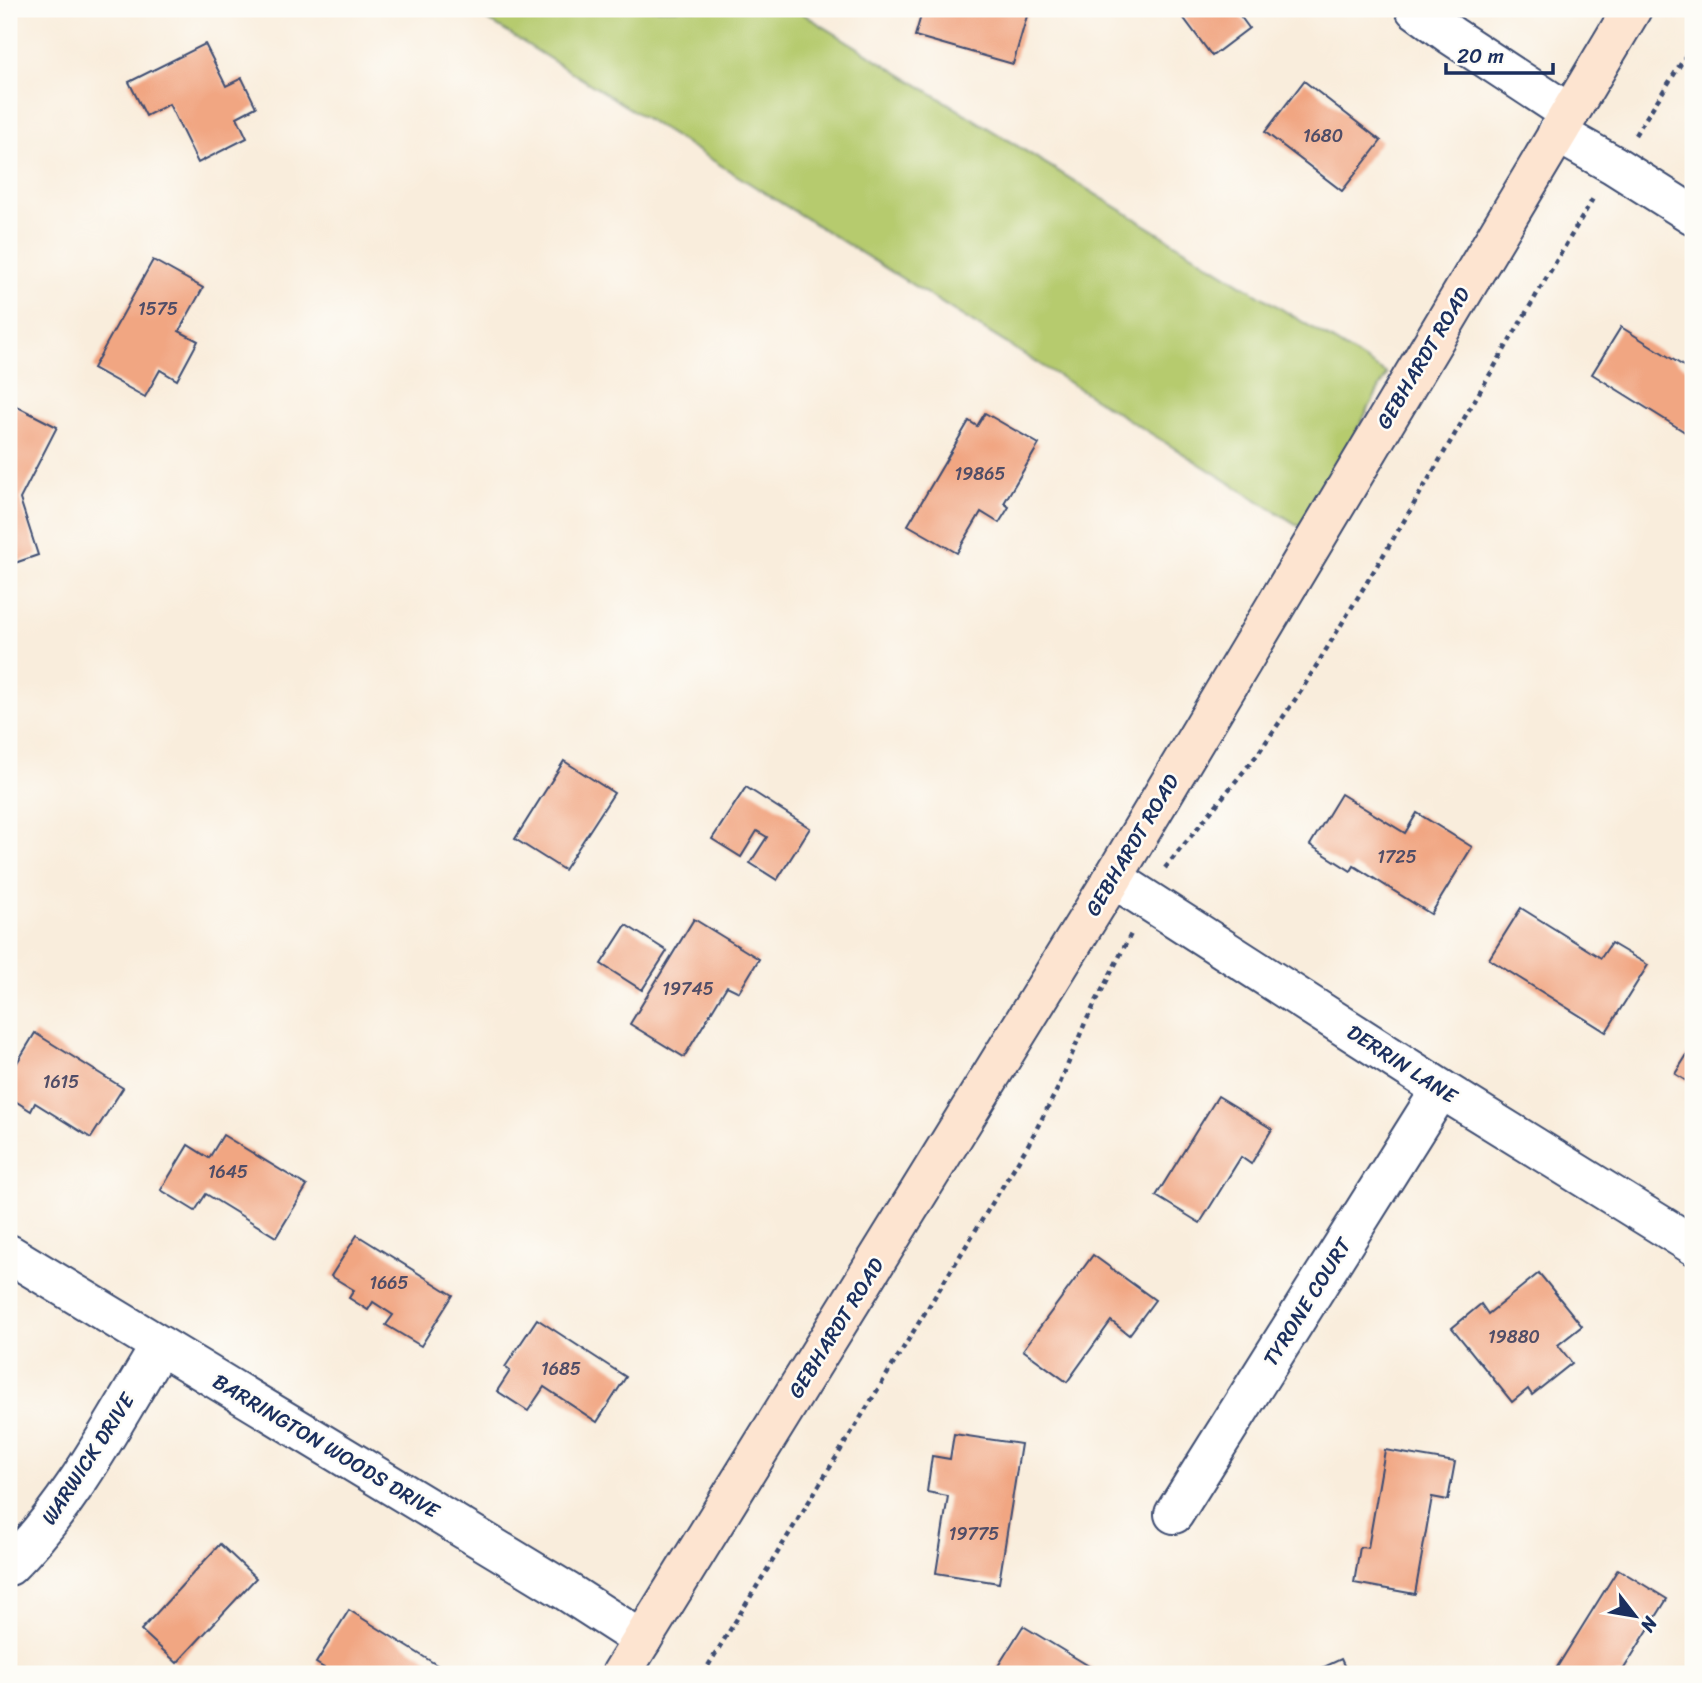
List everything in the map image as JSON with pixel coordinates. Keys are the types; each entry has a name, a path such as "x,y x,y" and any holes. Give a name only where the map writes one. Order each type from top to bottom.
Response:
{"street":[{"path":"1415,9 1614,165 1693,215"},
{"name":"GEBHARDT ROAD","path":"621,1674 1113,878 1632,9"},
{"name":"DERRIN LANE","path":"1113,878 1441,1089 1693,1245"},
{"name":"TYRONE COURT","path":"1174,1514 1441,1089"},
{"name":"BARRINGTON WOODS DRIVE","path":"9,1254 566,1591 642,1640"},
{"name":"WARWICK DRIVE","path":"9,1566 28,1548 73,1488 160,1346"}],"path":[{"path":"703,1674 1028,1145 1058,1088 1085,1023 1124,952 1146,900 1164,869 1257,755 1301,691 1401,526 1592,198 1693,45"}],"green space":[{"path":"470,9 795,9 1387,374 1304,529"}],"building":[{"path":"923,9 1029,9 1013,64 915,36"},
{"path":"1177,9 1235,9 1249,28 1212,56"},
{"path":"205,44 226,86 242,78 256,107 237,117 247,138 198,163 169,104 146,116 129,82"},
{"path":"1304,81 1381,141 1342,191 1265,132"},
{"path":"153,260 203,288 179,331 198,341 177,380 160,370 145,397 93,368"},
{"path":"1621,327 1693,372 1693,437 1592,374"},
{"path":"14,405 57,427 20,499 38,555 9,565 9,414"},
{"path":"985,413 1039,444 1004,503 1009,507 999,523 981,512 957,553 908,525 969,421 977,426"},
{"path":"564,761 614,793 564,870 515,839"},
{"path":"746,787 810,828 777,880 750,863 767,837 757,831 741,857 712,839"},
{"path":"1341,794 1405,833 1417,813 1472,847 1431,914 1354,866 1351,871 1310,845"},
{"path":"1521,908 1601,958 1611,943 1648,965 1606,1032 1489,959"},
{"path":"694,919 759,959 739,992 727,986 684,1057 630,1024"},
{"path":"626,925 667,951 642,990 601,964"},
{"path":"35,1033 123,1088 91,1138 35,1103 31,1111 9,1097 9,1076"},
{"path":"1693,1045 1693,1085 1675,1074"},
{"path":"1218,1096 1272,1129 1251,1164 1241,1157 1200,1223 1156,1196"},
{"path":"223,1135 307,1186 276,1237 206,1194 195,1211 161,1190 188,1145 209,1158"},
{"path":"357,1235 453,1295 421,1346 386,1325 393,1315 373,1302 368,1310 349,1298 354,1290 331,1276"},
{"path":"1093,1255 1155,1300 1129,1335 1111,1321 1067,1382 1023,1350"},
{"path":"1539,1273 1582,1326 1558,1345 1572,1363 1532,1395 1528,1389 1512,1402 1452,1328 1481,1304 1488,1314"},
{"path":"537,1319 626,1377 597,1422 544,1387 528,1411 497,1391 510,1371 505,1367"},
{"path":"954,1434 1021,1444 999,1583 936,1573 948,1496 927,1492 932,1456 950,1459"},
{"path":"1385,1450 1455,1462 1448,1500 1432,1497 1415,1594 1354,1583 1360,1547 1368,1548"},
{"path":"220,1544 256,1578 177,1663 141,1630"},
{"path":"1618,1569 1667,1599 1623,1670 1631,1674 1557,1674 1554,1672"},
{"path":"349,1610 448,1672 447,1674 334,1674 316,1663"},
{"path":"1023,1626 1102,1674 993,1674"},
{"path":"1341,1659 1348,1674 1309,1674"}]}
